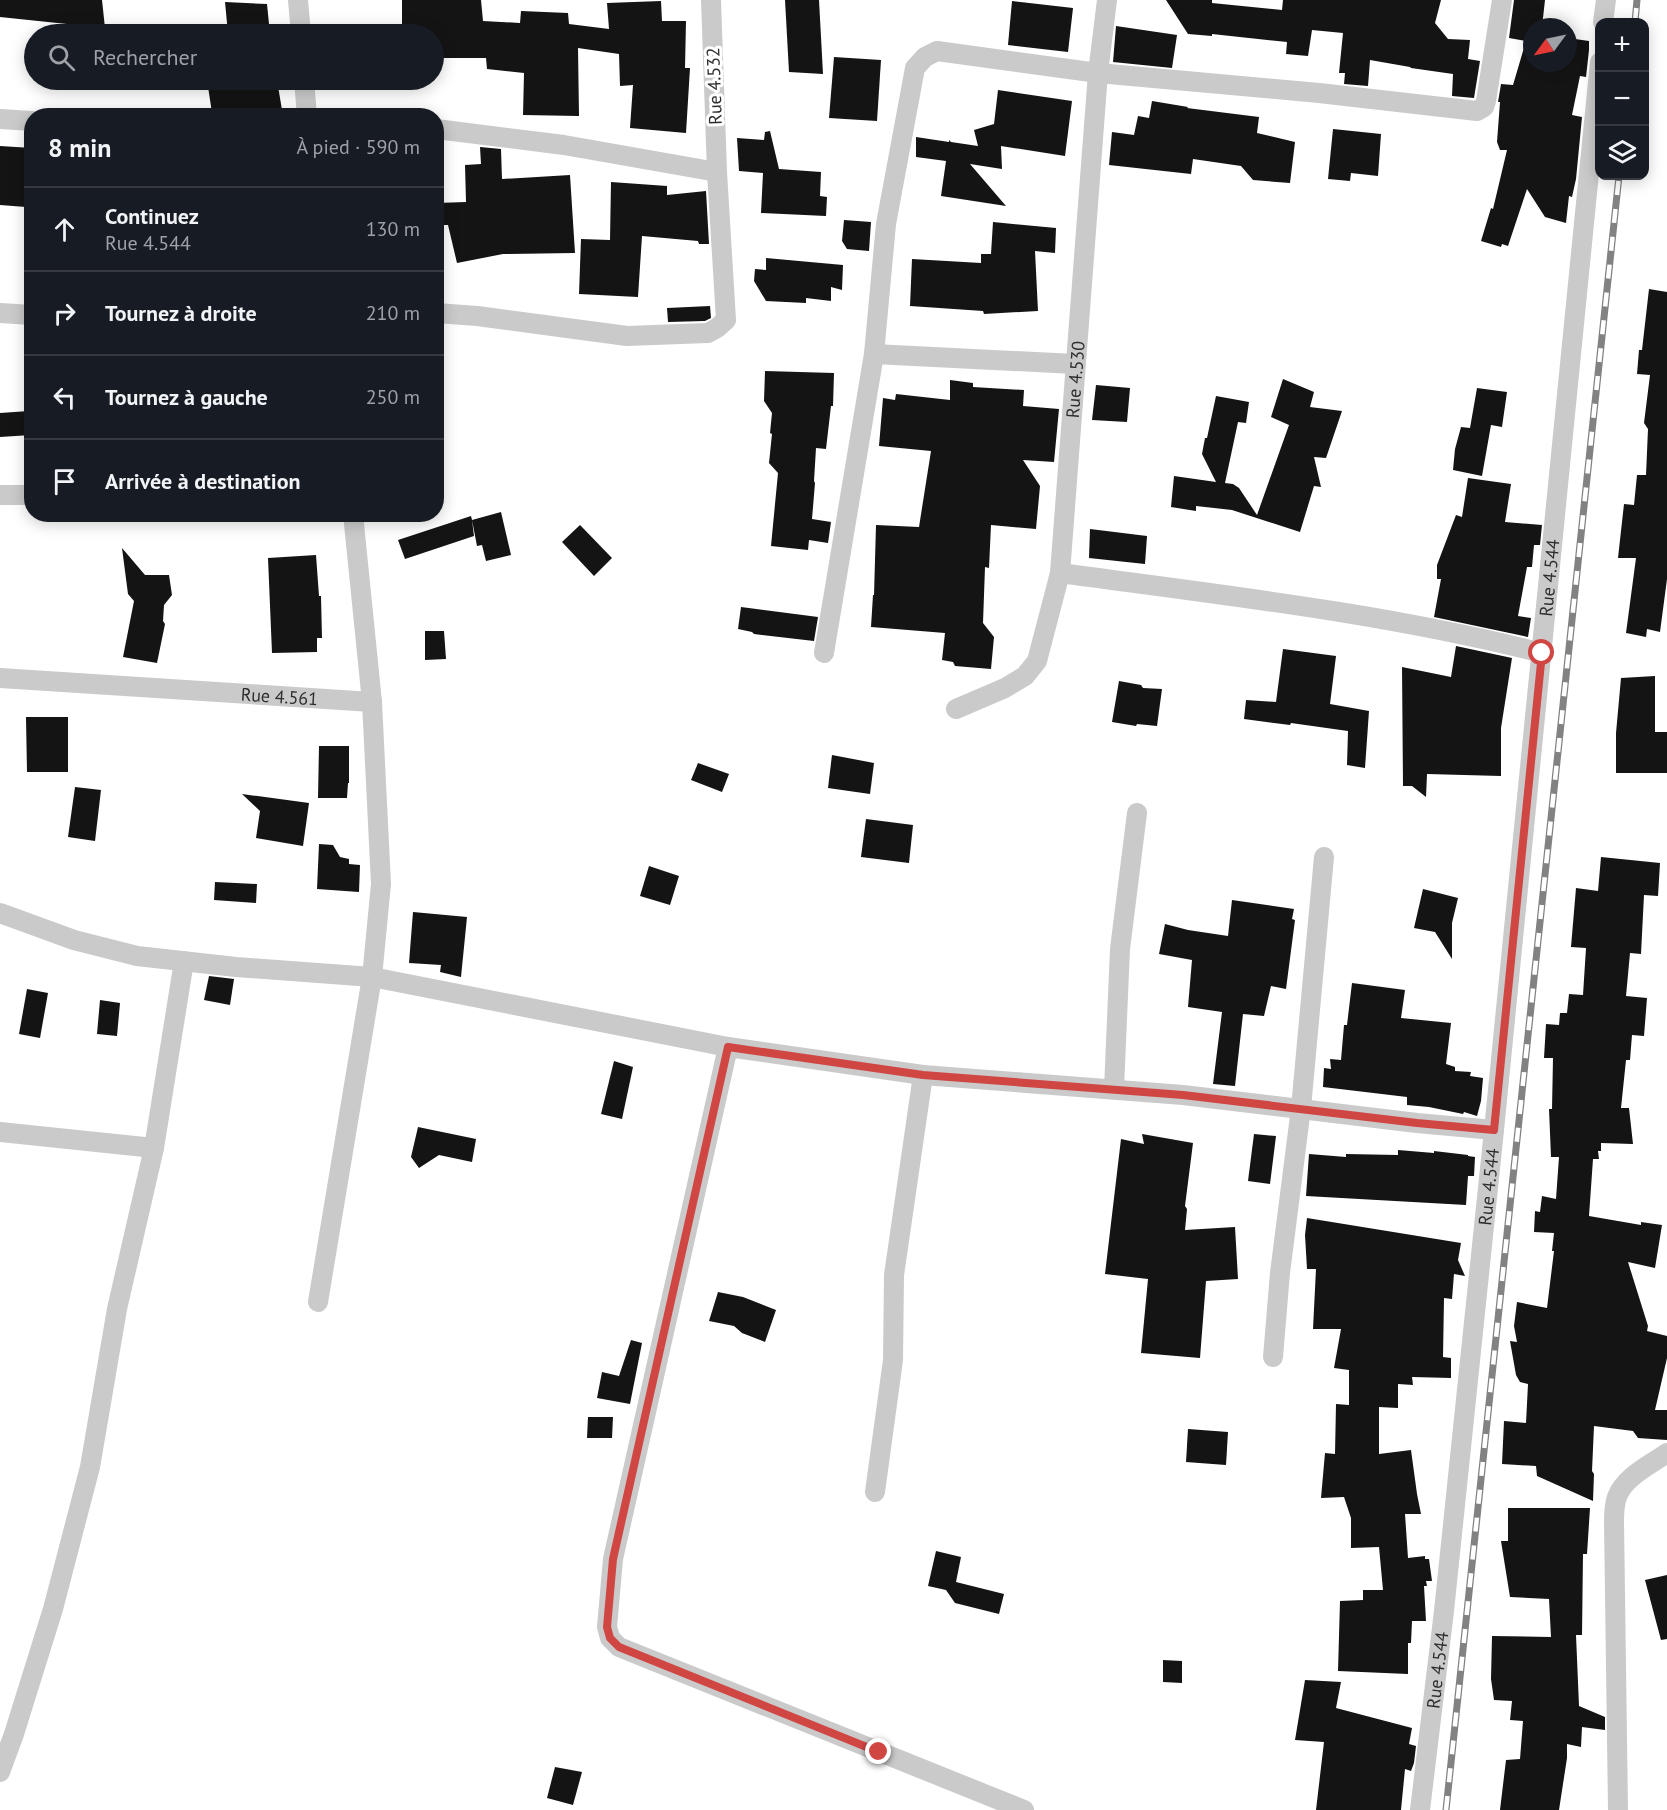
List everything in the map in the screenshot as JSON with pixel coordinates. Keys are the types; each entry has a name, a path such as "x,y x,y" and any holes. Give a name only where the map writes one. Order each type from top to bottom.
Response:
{"street":[{"path":"298,0 300,24"},
{"name":"Rue 4.532","path":"444,314 627,336 708,333 726,320 717,172 711,0"},
{"name":"Rue 4.530","path":"956,710 1005,688 1025,676 1037,661 1060,573 1098,73 1107,0"},
{"path":"824,653 874,354 886,224 915,68 925,57 938,51 1098,73 1319,93 1477,111 1484,107 1486,101 1502,0"},
{"path":"1604,18 1606,0"},
{"name":"Rue 4.544","path":"1420,1810 1444,1611 1494,1130 1598,72"},
{"path":"305,90 306,108"},
{"path":"0,119 24,120"},
{"path":"444,130 564,145 717,172"},
{"path":"0,313 24,314"},
{"path":"874,354 1075,364"},
{"path":"0,495 24,495"},
{"path":"318,1302 372,977 381,884 372,702 354,522"},
{"path":"1060,573 1341,611 1480,638 1542,653"},
{"name":"Rue 4.561","path":"0,678 372,702"},
{"path":"1114,1089 1120,949 1137,813"},
{"path":"1273,1358 1280,1273 1301,1108 1324,857"},
{"path":"0,912 74,940 137,956 236,967 372,977 728,1047 923,1075 1183,1095 1494,1130"},
{"path":"0,1772 54,1608 90,1467 117,1309 154,1148 184,961"},
{"path":"728,1047 613,1559 607,1627 610,1638 619,1647 1024,1810"},
{"path":"875,1492 893,1360 894,1275 923,1075"},
{"path":"0,1132 154,1148"},
{"path":"1618,1810 1614,1612 1616,1499 1627,1481 1667,1453"}],"building":[{"path":"0,0 102,0 105,24 67,24 0,17"},
{"path":"402,0 481,0 483,21 520,23 521,11 568,13 569,24 609,29 607,3 661,1 662,21 686,21 685,68 690,68 686,133 630,128 633,85 620,86 619,54 578,48 579,116 523,115 524,73 487,69 486,58 444,58 444,24 402,24"},
{"path":"785,0 819,0 823,74 789,72"},
{"path":"1166,0 1212,0 1212,3 1282,10 1283,0 1441,0 1435,23 1448,39 1470,40 1468,59 1480,61 1474,98 1452,96 1453,74 1370,60 1368,86 1344,84 1345,73 1339,73 1343,33 1312,30 1308,56 1286,54 1287,42 1212,34 1212,36 1188,34"},
{"path":"1514,0 1545,0 1543,18 1523,18 1523,40 1509,38"},
{"path":"1012,1 1073,8 1068,52 1008,45"},
{"path":"225,2 267,4 269,24 227,24"},
{"path":"1116,26 1177,35 1172,68 1113,62"},
{"path":"1577,39 1589,41 1586,77 1580,76 1572,115 1582,117 1576,179 1572,197 1569,196 1566,223 1545,217 1527,189 1508,246 1502,244 1501,247 1481,241 1491,208 1493,209 1507,150 1500,150 1497,142 1501,84 1513,85 1523,51 1523,72 1577,72"},
{"path":"834,57 881,60 877,121 829,118"},
{"path":"209,90 279,90 282,108 211,108"},
{"path":"998,90 1072,101 1065,156 1001,146 1002,169 970,164 1006,206 941,196 946,161 916,157 916,137 978,146 974,130 994,124"},
{"path":"1152,101 1259,117 1257,133 1295,142 1290,183 1253,180 1241,166 1193,159 1191,174 1109,165 1112,132 1134,135 1138,116 1149,118"},
{"path":"1333,129 1381,134 1378,176 1351,173 1350,181 1328,179"},
{"path":"770,131 779,169 821,172 820,196 827,197 826,216 761,213 763,173 739,171 737,138 764,140 765,132"},
{"path":"0,146 24,148 24,207 0,205"},
{"path":"480,147 501,149 502,179 570,175 575,253 503,254 457,263 448,225 444,225 444,203 466,202 465,165 481,164"},
{"path":"611,182 667,186 667,195 706,191 709,244 642,236 638,297 579,294 581,239 610,240"},
{"path":"844,220 871,222 869,251 847,249 842,241"},
{"path":"993,222 1056,228 1055,253 1035,251 1038,311 984,314 983,311 910,306 912,259 981,263 981,254 991,254"},
{"path":"766,258 843,265 842,290 831,287 831,301 806,298 806,303 766,301 754,281 755,269 766,270"},
{"path":"1649,289 1667,292 1667,579 1660,632 1647,629 1646,637 1626,633 1636,558 1618,558 1624,504 1634,505 1637,475 1646,475 1648,429 1644,423 1650,375 1637,374"},
{"path":"710,306 711,318 705,321 668,322 667,308"},
{"path":"765,371 834,373 833,406 831,406 826,449 816,448 812,519 831,522 828,543 809,540 808,550 771,546 778,473 769,463 772,413 764,401"},
{"path":"1283,379 1314,392 1310,407 1342,411 1326,458 1314,457 1321,487 1314,486 1300,532 1232,510 1196,506 1196,511 1171,507 1174,476 1216,482 1202,454 1216,396 1249,402 1246,423 1238,422 1225,483 1239,488 1257,515 1289,425 1271,417"},
{"path":"950,380 973,383 973,387 1024,390 1023,406 1059,409 1054,462 1023,460 1040,486 1036,529 991,525 989,568 985,567 983,623 994,637 991,669 955,666 953,662 942,660 945,633 871,627 876,525 919,527 931,451 879,446 883,398 895,400 896,394 950,400"},
{"path":"1096,385 1130,388 1127,422 1092,420"},
{"path":"1477,388 1507,392 1502,427 1491,425 1482,476 1453,470 1455,449 1461,427 1470,428"},
{"path":"24,411 24,435 0,437 0,413"},
{"path":"1468,478 1511,484 1505,522 1542,525 1540,545 1534,545 1532,567 1527,567 1518,616 1531,618 1528,637 1434,617 1441,579 1437,579 1437,565 1456,515 1462,517"},
{"path":"501,512 511,555 486,561 482,545 477,546 472,520"},
{"path":"471,516 474,536 405,559 398,540"},
{"path":"580,525 612,558 594,576 562,542"},
{"path":"1090,529 1147,536 1145,564 1089,558"},
{"path":"122,548 145,575 169,575 172,595 164,605 163,621 165,624 157,663 123,657 134,601 128,594"},
{"path":"316,555 319,596 321,596 322,638 317,638 317,652 272,653 268,558"},
{"path":"741,607 818,617 814,641 754,634 738,629"},
{"path":"425,631 444,631 446,659 425,660"},
{"path":"1456,646 1512,658 1501,728 1501,776 1427,774 1426,797 1412,786 1403,786 1402,667 1451,677"},
{"path":"1283,649 1336,656 1330,704 1369,711 1365,768 1347,765 1348,731 1244,719 1246,700 1276,702"},
{"path":"1655,676 1655,732 1667,732 1667,773 1616,773 1616,733 1621,678"},
{"path":"1119,681 1141,685 1143,688 1162,689 1157,726 1137,724 1136,726 1112,722"},
{"path":"26,717 68,717 68,772 27,772"},
{"path":"319,746 349,746 347,798 318,798"},
{"path":"832,755 874,763 870,794 828,788"},
{"path":"698,763 729,774 722,792 691,780"},
{"path":"75,787 101,790 95,841 68,837"},
{"path":"242,794 309,803 303,846 256,838 260,811"},
{"path":"866,819 913,825 909,863 861,857"},
{"path":"319,844 333,845 340,857 349,859 349,864 360,865 359,892 317,889"},
{"path":"1601,857 1660,863 1658,896 1644,895 1641,954 1630,953 1626,996 1647,998 1644,1036 1632,1035 1630,1060 1626,1060 1621,1108 1629,1108 1633,1144 1601,1143 1601,1151 1598,1151 1599,1159 1593,1159 1589,1216 1641,1225 1641,1222 1662,1225 1655,1268 1628,1262 1648,1326 1647,1331 1667,1336 1667,1358 1655,1410 1667,1410 1667,1440 1638,1438 1633,1431 1594,1426 1593,1501 1537,1476 1536,1466 1502,1464 1504,1421 1526,1423 1528,1384 1520,1382 1516,1375 1510,1341 1517,1342 1514,1326 1517,1302 1547,1308 1554,1251 1552,1251 1554,1233 1534,1232 1535,1211 1540,1212 1542,1196 1556,1199 1559,1157 1551,1157 1549,1109 1552,1109 1553,1058 1544,1058 1546,1024 1559,1025 1560,1013 1567,1013 1569,994 1583,995 1586,948 1571,947 1576,888 1598,891"},
{"path":"649,866 679,876 670,905 640,896"},
{"path":"215,882 257,884 256,903 214,900"},
{"path":"1423,889 1458,898 1452,923 1452,959 1435,932 1414,928"},
{"path":"1232,900 1294,909 1292,919 1295,920 1286,989 1271,986 1264,1016 1243,1014 1235,1086 1213,1084 1222,1012 1188,1007 1192,960 1159,954 1165,924 1228,936"},
{"path":"413,912 467,917 461,977 440,972 441,965 409,963"},
{"path":"209,976 234,979 230,1005 204,1000"},
{"path":"1352,983 1405,990 1401,1018 1451,1023 1446,1064 1455,1067 1455,1071 1471,1072 1470,1076 1483,1078 1477,1116 1464,1112 1463,1114 1407,1105 1407,1097 1323,1087 1324,1068 1331,1069 1330,1059 1341,1060 1344,1025 1347,1025"},
{"path":"27,989 48,993 40,1038 19,1034"},
{"path":"100,1000 120,1003 117,1036 97,1034"},
{"path":"614,1061 633,1067 622,1119 601,1114"},
{"path":"418,1127 476,1139 472,1162 439,1155 419,1168 411,1157"},
{"path":"1142,1134 1193,1143 1185,1206 1187,1209 1185,1230 1235,1227 1238,1279 1206,1281 1200,1358 1141,1353 1148,1279 1105,1274 1121,1139 1144,1144"},
{"path":"1254,1134 1276,1136 1270,1184 1248,1181"},
{"path":"1398,1150 1434,1153 1434,1151 1475,1157 1474,1176 1468,1176 1466,1205 1306,1196 1309,1154 1346,1157 1346,1154 1398,1155"},
{"path":"1307,1218 1461,1243 1458,1260 1465,1276 1454,1274 1452,1299 1444,1298 1443,1357 1451,1358 1451,1378 1412,1377 1413,1385 1398,1384 1398,1408 1379,1407 1379,1454 1411,1450 1421,1514 1405,1514 1408,1558 1425,1556 1425,1559 1429,1559 1432,1581 1426,1581 1427,1586 1424,1586 1426,1621 1412,1621 1411,1643 1408,1643 1408,1674 1338,1671 1340,1601 1363,1600 1363,1590 1383,1590 1379,1547 1351,1548 1351,1518 1344,1497 1321,1498 1325,1453 1335,1454 1336,1404 1349,1405 1349,1370 1334,1368 1341,1329 1313,1329 1316,1269 1307,1269 1305,1235"},
{"path":"718,1292 743,1297 776,1310 765,1342 742,1333 734,1326 709,1321"},
{"path":"631,1340 642,1343 630,1404 597,1398 602,1372 619,1376"},
{"path":"588,1417 613,1417 612,1438 587,1438"},
{"path":"1188,1429 1228,1432 1226,1465 1186,1462"},
{"path":"1508,1508 1590,1508 1587,1554 1583,1554 1582,1635 1576,1635 1579,1706 1605,1717 1605,1730 1582,1727 1581,1747 1567,1744 1559,1810 1500,1810 1506,1760 1520,1759 1523,1721 1510,1720 1512,1701 1494,1700 1491,1679 1492,1636 1551,1637 1549,1599 1510,1597 1501,1541 1508,1541"},
{"path":"936,1551 961,1557 956,1582 1004,1594 999,1614 955,1603 946,1590 928,1586"},
{"path":"1667,1575 1667,1639 1661,1640 1645,1580"},
{"path":"1163,1660 1182,1661 1182,1683 1163,1682"},
{"path":"1305,1680 1341,1682 1336,1708 1412,1728 1409,1744 1416,1746 1414,1763 1411,1771 1405,1769 1401,1810 1316,1810 1324,1742 1295,1740"},
{"path":"555,1767 582,1772 573,1805 547,1798"}],"railway":[{"path":"1635,18 1637,0"},
{"path":"1446,1810 1619,180"}],"route":[{"path":"879,1752 619,1647 610,1638 607,1627 613,1559 728,1047 923,1075 1183,1095 1494,1130 1542,653"}]}
